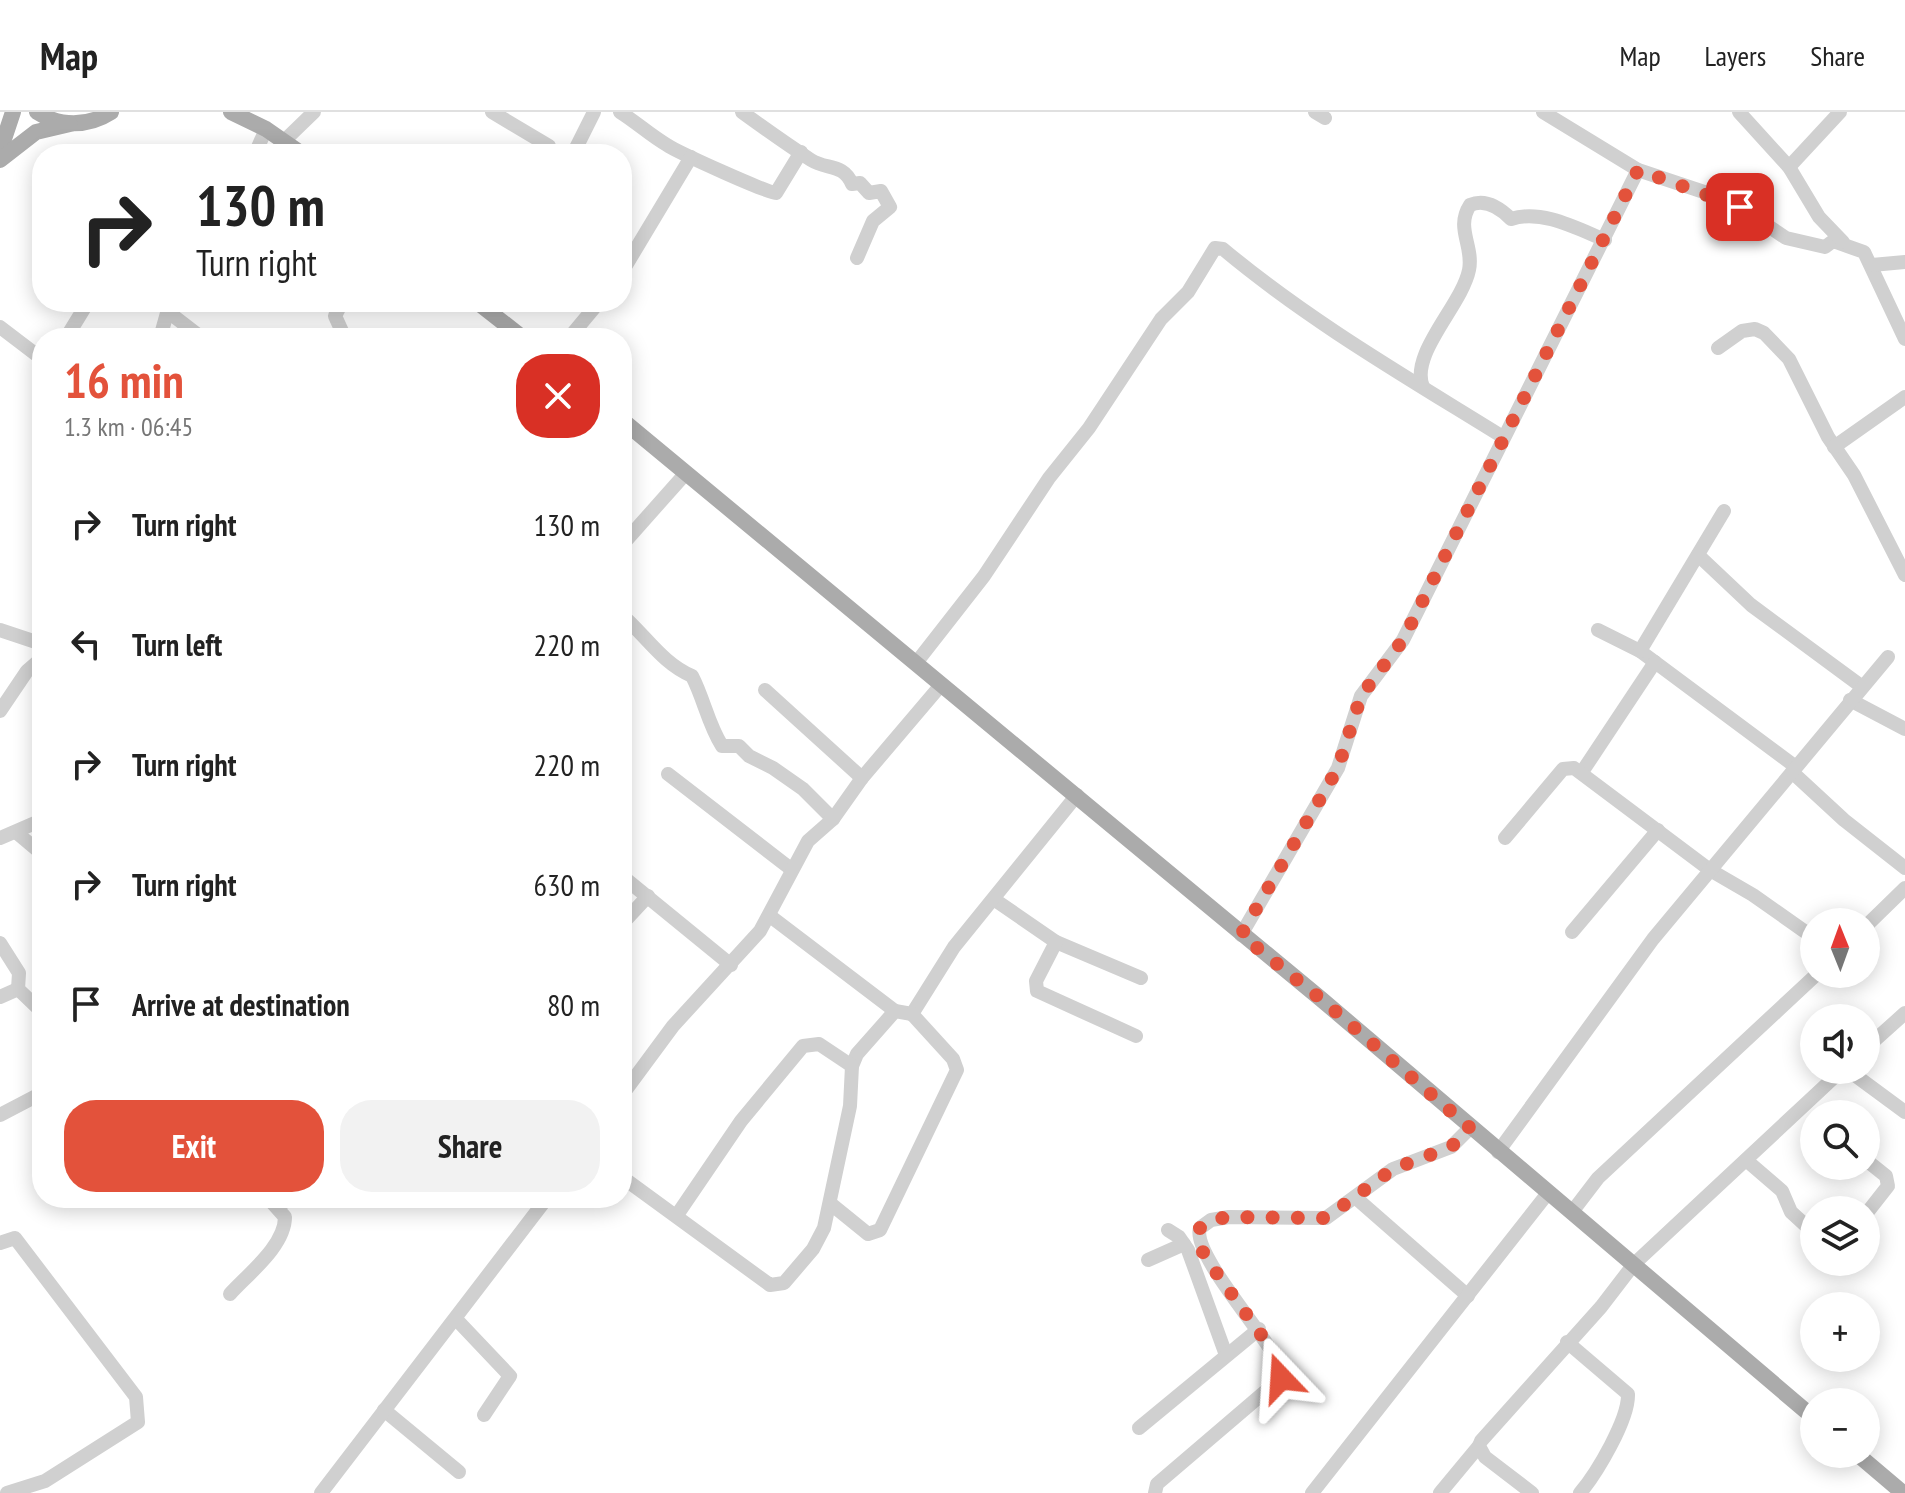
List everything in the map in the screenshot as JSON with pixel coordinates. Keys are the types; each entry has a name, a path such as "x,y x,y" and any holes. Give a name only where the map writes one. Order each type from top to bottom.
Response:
{"main road":[{"path":"0,151 13,112"},
{"path":"37,112 70,124"},
{"path":"0,160 36,132 89,122 111,112"},
{"path":"231,112 290,144"},
{"path":"490,312 510,328"},
{"path":"632,428 1321,999 1800,1406"},
{"path":"1874,1468 1903,1493"}],"street":[{"path":"285,140 314,112"},
{"path":"492,112 546,144"},
{"path":"578,144 594,112"},
{"path":"620,112 667,146 773,194 801,152"},
{"path":"742,112 813,161 832,165 847,173 852,184 860,183 869,193 881,191 890,207 873,221 857,258"},
{"path":"1543,112 1638,170 1731,201 1786,238 1825,247 1833,241 1864,252 1905,339"},
{"path":"1739,112 1789,167 1819,217 1844,243"},
{"path":"1789,167 1840,112"},
{"path":"259,144 266,129"},
{"path":"632,255 691,157"},
{"path":"1789,167 1795,188"},
{"path":"1241,935 1338,768 1361,696 1403,640 1638,170"},
{"path":"1423,387 1419,369 1469,272 1462,225 1470,205 1486,203 1499,208 1511,219 1523,215 1563,223 1605,240"},
{"path":"916,663 984,576 1049,478 1089,428 1161,319 1188,292 1215,248 1223,249 1270,287 1503,437"},
{"path":"1872,265 1905,262"},
{"path":"174,312 191,328"},
{"path":"577,328 591,312"},
{"path":"0,327 32,351"},
{"path":"1718,348 1749,329 1764,333 1789,359 1905,575"},
{"path":"1834,447 1905,397"},
{"path":"632,534 686,473"},
{"path":"1640,651 1724,511"},
{"path":"1698,555 1751,605 1861,686"},
{"path":"632,624 672,668 692,676 705,701 711,728 722,746 739,746 749,756 773,768 833,819"},
{"path":"0,630 32,641"},
{"path":"1598,630 1640,651 1794,769 1844,820 1905,868"},
{"path":"1498,1152 1653,939 1888,657"},
{"path":"1582,772 1655,662"},
{"path":"0,711 32,667"},
{"path":"632,1081 673,1026 731,965 770,916 791,869 808,841 833,819 862,778 941,685"},
{"path":"765,690 862,778"},
{"path":"1850,700 1905,729"},
{"path":"1505,838 1563,769 1582,772 1710,870 1800,928"},
{"path":"668,774 791,869"},
{"path":"912,1014 954,947 1077,795"},
{"path":"0,838 32,825"},
{"path":"1572,932 1658,830"},
{"path":"17,833 32,846"},
{"path":"632,884 731,965"},
{"path":"632,913 648,896"},
{"path":"1880,915 1902,897"},
{"path":"995,900 1056,942 1141,978"},
{"path":"770,916 895,1011 912,1014 953,1059 957,1070 880,1230 868,1234 831,1204"},
{"path":"1056,942 1036,981 1037,991 1136,1036"},
{"path":"0,943 19,973 18,989 32,1002"},
{"path":"1572,1212 1598,1178 1802,988"},
{"path":"0,997 18,989"},
{"path":"632,1184 770,1285 779,1286 813,1249 831,1204 850,1106 852,1066 857,1054 895,1011"},
{"path":"1880,1035 1905,1013"},
{"path":"677,1215 741,1121 803,1046 819,1044 852,1066"},
{"path":"1819,1100 1833,1084"},
{"path":"1865,1084 1905,1112"},
{"path":"0,1115 32,1098"},
{"path":"1440,1493 1567,1342 1601,1307 1634,1264 1746,1160 1800,1118"},
{"path":"1155,1493 1157,1484 1281,1378 1283,1370 1259,1329 1205,1257 1198,1240 1200,1228 1211,1220 1229,1217 1326,1218 1393,1169 1451,1147 1470,1128"},
{"path":"1746,1160 1782,1191 1791,1212 1800,1220"},
{"path":"1880,1171 1886,1176 1888,1186 1880,1196"},
{"path":"1312,1493 1548,1193"},
{"path":"1356,1198 1468,1296"},
{"path":"230,1294 270,1251 284,1229 285,1217 278,1208"},
{"path":"321,1493 539,1208"},
{"path":"1168,1230 1184,1244 1226,1355"},
{"path":"0,1243 15,1238 69,1305 136,1397 138,1422 45,1481 7,1493"},
{"path":"1148,1260 1184,1244"},
{"path":"456,1319 510,1376 484,1415"},
{"path":"1139,1428 1259,1329"},
{"path":"1567,1342 1628,1394 1629,1407 1595,1475 1580,1493"},
{"path":"384,1410 459,1472"},
{"path":"1479,1446 1485,1457 1532,1493"}],"route":[{"path":"1281,1378 1283,1370 1280,1361 1200,1248 1200,1228 1211,1220 1229,1217 1290,1215 1326,1218 1384,1174 1451,1147 1470,1128 1321,999 1241,935 1338,768 1361,696 1403,640 1638,170 1671,184 1731,201 1740,207"}]}
